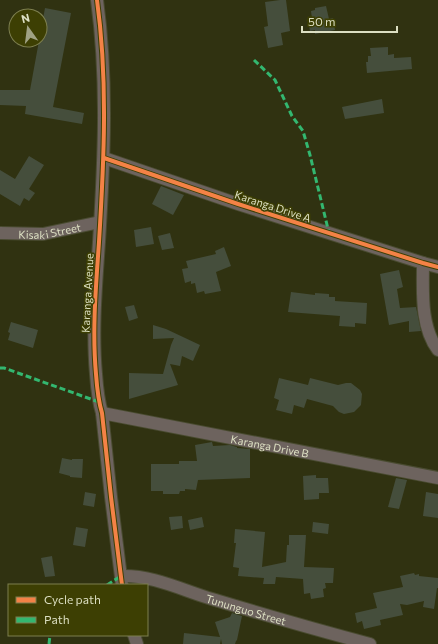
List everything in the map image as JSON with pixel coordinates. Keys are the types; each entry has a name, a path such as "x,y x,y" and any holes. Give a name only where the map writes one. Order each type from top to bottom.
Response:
{"street":[{"name":"Karanga Avenue","path":"97,0 104,70 104,158 94,347 99,402 102,413 122,580"},
{"name":"Karanga Drive A","path":"104,158 238,204 422,263 438,266"},
{"name":"Kisaki Street","path":"0,233 43,234 100,222"},
{"path":"422,263 423,298 428,330 438,350"},
{"name":"Karanga Drive B","path":"102,413 438,478"},
{"name":"Tununguo Street","path":"122,580 136,577 156,580 195,594 281,620 370,644"}],"building":[{"path":"286,0 290,31 281,33 283,45 268,48 264,27 268,26 265,2"},
{"path":"326,6 329,19 333,18 335,30 315,34 315,30 310,31 308,19 312,19 311,11 315,10 315,8"},
{"path":"48,9 71,13 53,107 84,113 82,124 25,114 26,106 0,105 0,90 30,90 38,48 48,48"},
{"path":"388,47 388,55 394,54 394,58 411,57 412,69 367,73 366,62 368,62 368,56 371,56 370,48"},
{"path":"382,99 384,113 345,119 342,107"},
{"path":"29,156 44,165 29,189 35,193 29,201 24,198 20,206 0,194 0,170 15,179"},
{"path":"161,186 184,195 173,215 152,204"},
{"path":"151,227 154,244 136,247 134,230"},
{"path":"170,233 174,248 162,250 158,236"},
{"path":"224,247 231,266 216,272 221,291 205,294 204,291 197,293 195,283 191,284 191,281 185,283 182,269 188,268 186,261 216,254 215,251"},
{"path":"399,270 403,287 397,289 400,308 416,307 421,331 409,332 409,321 389,325 380,274"},
{"path":"291,292 315,295 315,293 329,294 329,297 335,297 335,301 367,303 366,324 355,323 355,327 339,326 340,316 288,312"},
{"path":"134,305 138,318 129,321 125,307"},
{"path":"11,322 38,330 33,348 8,340 10,333 8,332"},
{"path":"153,325 166,329 200,345 193,361 182,356 180,366 170,364 178,385 129,399 129,373 163,374 174,338 153,339"},
{"path":"279,378 308,385 310,378 338,385 351,383 360,390 362,394 361,405 354,412 344,414 339,412 333,406 307,399 304,408 294,405 292,414 276,410 279,400 274,398"},
{"path":"212,442 213,446 230,445 237,448 250,449 250,478 198,480 196,490 185,489 185,491 180,491 179,494 163,494 163,491 151,491 151,464 179,464 179,461 197,461 195,445"},
{"path":"62,458 72,460 83,459 82,478 70,477 59,473"},
{"path":"316,475 316,478 328,478 329,493 319,493 319,499 304,500 303,476"},
{"path":"396,478 407,480 399,509 388,507"},
{"path":"85,492 96,494 94,507 83,505"},
{"path":"426,492 438,494 438,518 423,516"},
{"path":"182,516 183,528 171,530 169,517"},
{"path":"202,517 204,527 190,530 188,520"},
{"path":"313,522 329,524 328,534 312,532"},
{"path":"76,527 88,529 85,547 73,545"},
{"path":"235,529 265,532 262,567 286,562 289,535 306,535 304,567 334,568 333,583 325,583 326,588 323,589 324,597 311,599 310,593 304,594 303,579 276,577 275,584 263,584 264,578 238,576 239,568 233,567 236,543 234,543"},
{"path":"52,556 55,576 45,577 41,558"},
{"path":"414,573 415,575 419,574 419,576 438,578 438,588 434,609 423,607 424,601 407,605 400,604 403,615 380,620 381,625 364,629 362,621 357,623 355,613 377,608 373,593 403,587 400,576"},
{"path":"232,613 242,616 235,644 222,644 221,639 220,644 183,644 184,633 220,637 215,622 230,617"}],"marked path":[{"path":"254,60 275,80 292,116 303,131 329,233"},
{"path":"0,368 4,368 99,402"},
{"path":"109,584 121,576"},
{"path":"49,644 50,636"}],"cycle path":[{"path":"97,0 103,60 104,121 94,341 97,389 102,413 122,584"},
{"path":"104,158 238,204 438,267"}]}
